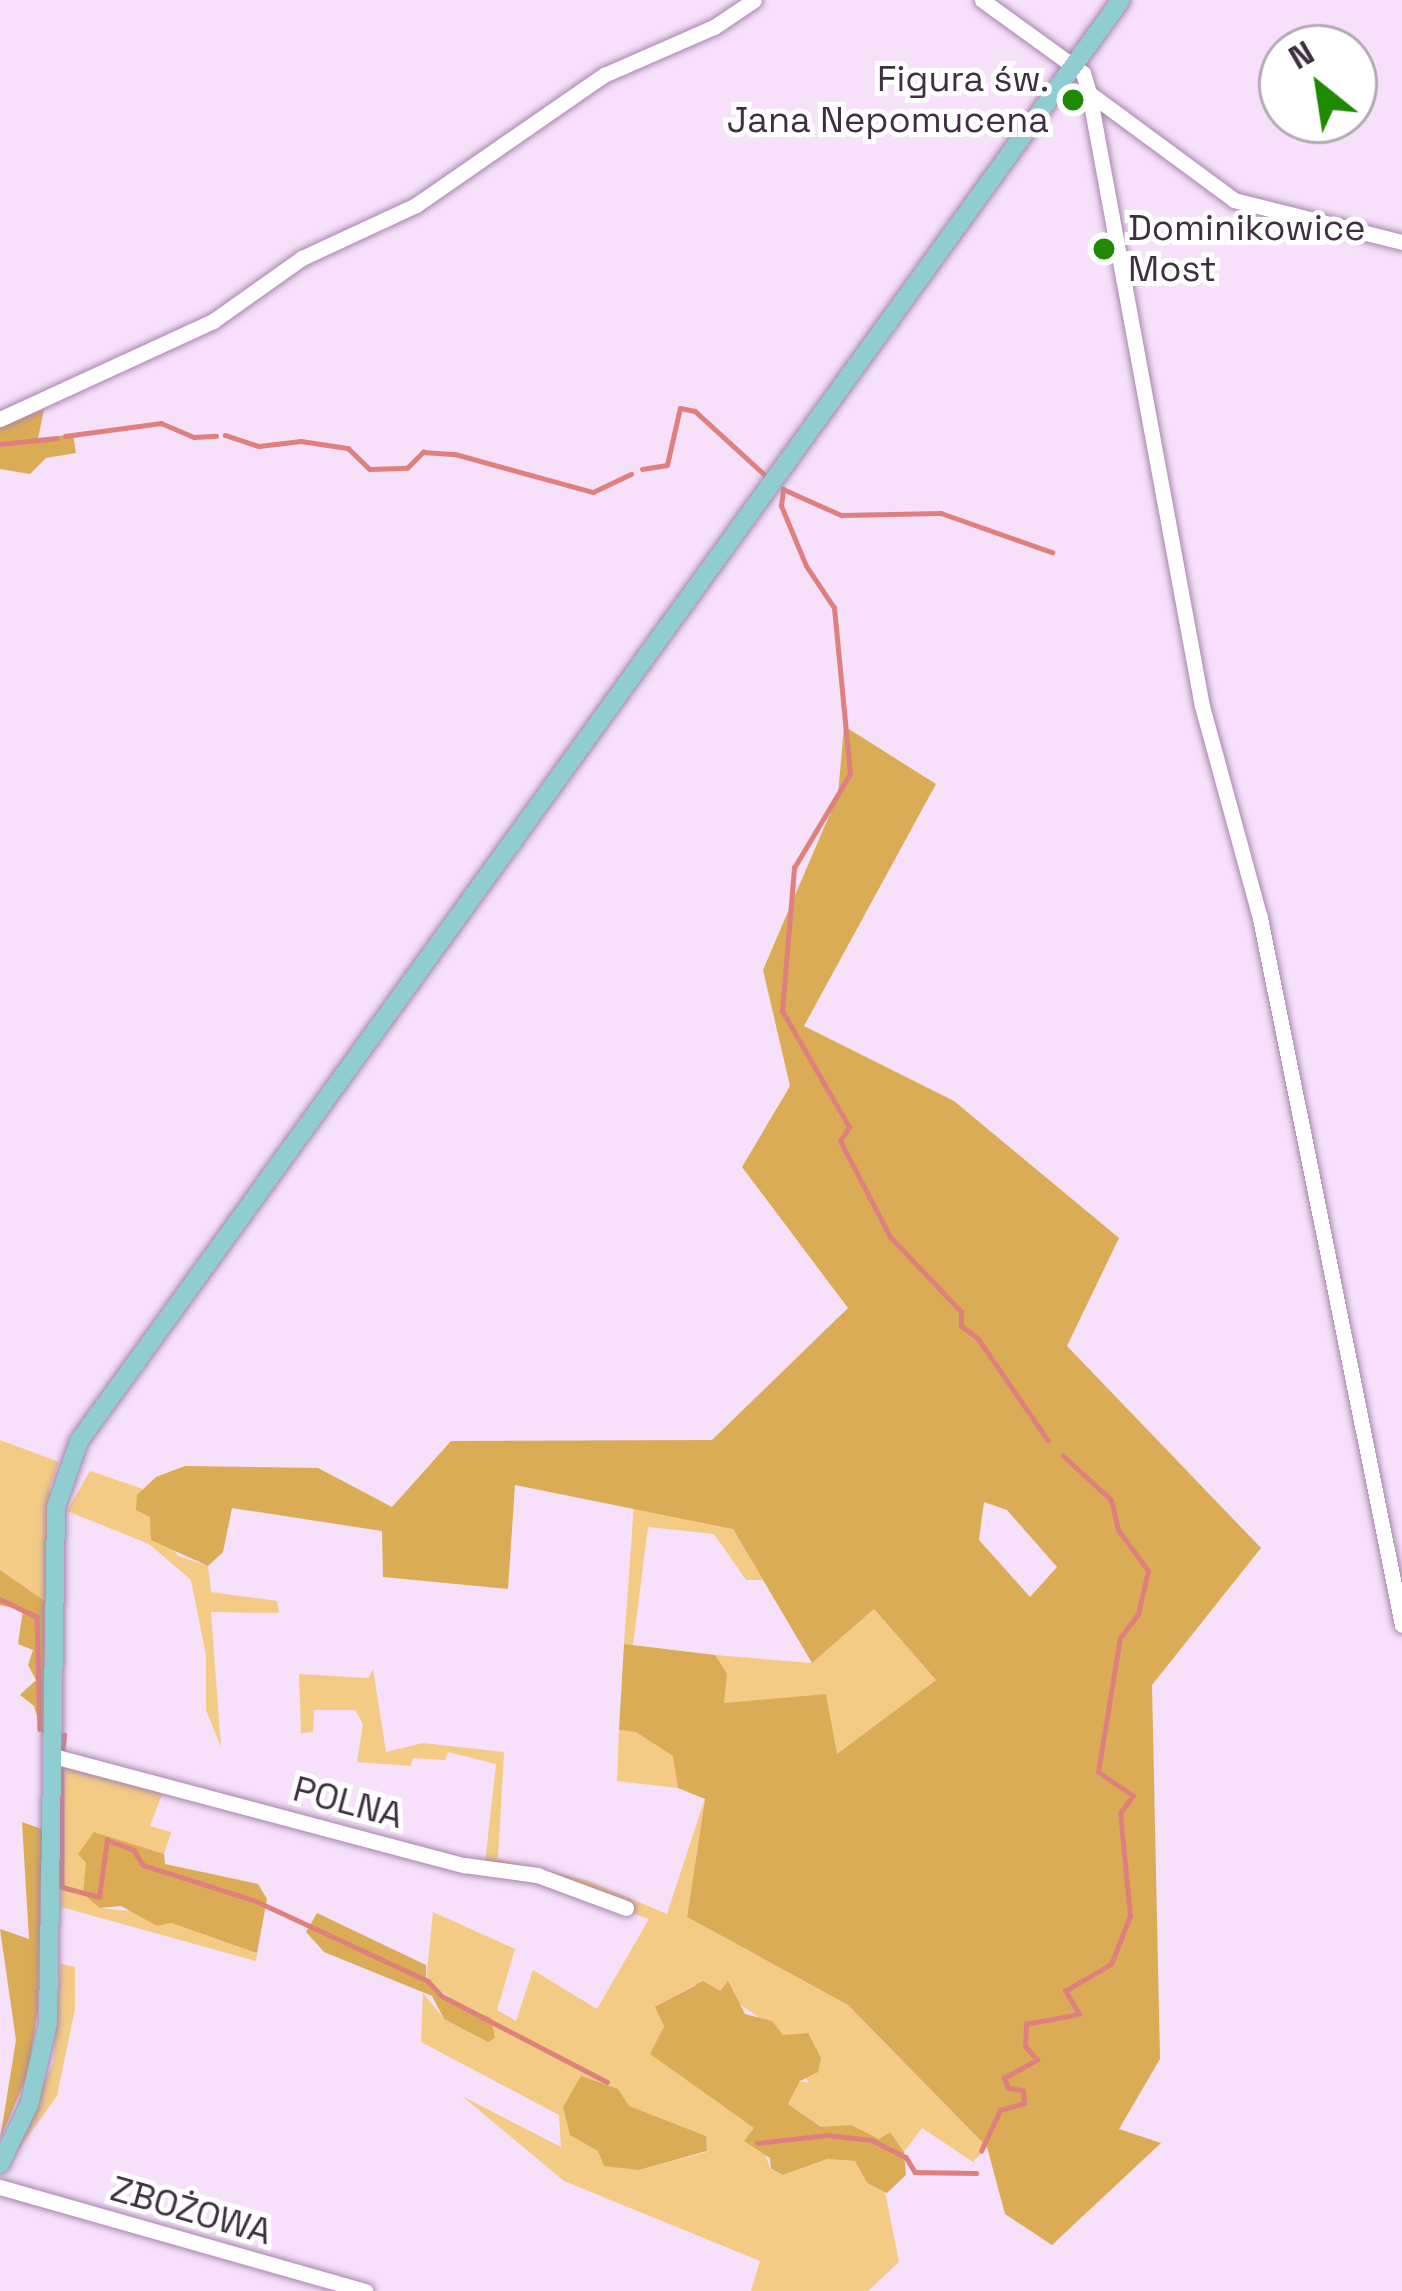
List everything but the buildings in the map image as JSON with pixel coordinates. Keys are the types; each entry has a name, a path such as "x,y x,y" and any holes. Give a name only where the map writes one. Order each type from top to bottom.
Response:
{"main road":[{"path":"0,2164 29,2105 47,2023 56,1507 63,1474 1121,0"}],"street":[{"path":"0,419 213,321 302,259 435,194 604,75 714,27 754,0"},
{"path":"982,0 1074,66 1089,93 1202,706 1260,918 1402,1625"},
{"path":"1089,93 1234,200 1402,242"},
{"name":"POLNA","path":"52,1756 464,1864 537,1875 626,1908"},
{"name":"ZBOŻOWA","path":"0,2187 366,2291"}],"shaded area":[{"path":"44,409 38,439 73,434 76,453 46,458 30,474 0,469 0,427"},
{"path":"844,726 936,784 804,1026 954,1101 1119,1238 1067,1346 1261,1548 1152,1685 1160,2059 1119,2129 1161,2143 1052,2245 1005,2214 987,2147 848,2005 687,1917 705,1799 678,1788 673,1756 636,1732 619,1730 624,1644 715,1655 727,1674 724,1703 826,1694 837,1754 936,1680 874,1609 812,1663 733,1529 515,1485 508,1589 383,1577 382,1531 232,1508 223,1552 208,1566 151,1540 150,1517 136,1510 137,1495 156,1477 185,1466 318,1468 392,1507 451,1441 712,1440 848,1308 742,1167 790,1086 763,970 838,795","holes":["984,1502 1007,1510 1057,1567 1030,1597 979,1540"]},
{"path":"0,1440 59,1462 50,1486 45,1601 0,1570"},
{"path":"90,1471 143,1489 137,1496 178,1556 208,1566 211,1592 277,1601 279,1613 211,1612 221,1747 206,1710 206,1655 191,1580 149,1544 67,1511"},
{"path":"634,1505 733,1529 763,1580 746,1580 714,1534 648,1527 633,1645 624,1644"},
{"path":"0,1570 45,1601 43,1737 34,1706 20,1695 36,1680 28,1665 33,1650 18,1644 23,1610 0,1605"},
{"path":"874,1609 936,1680 836,1755 724,1703 715,1655 812,1663"},
{"path":"373,1669 386,1752 423,1743 504,1752 498,1859 586,1880 667,1914 705,1798 687,1917 848,2005 987,2147 973,2162 922,2128 904,2152 890,2132 879,2139 821,2127 788,2104 800,2081 809,2083 784,2035 721,1991 694,1985 678,1994 651,2054 755,2128 771,2170 783,2175 827,2159 855,2161 867,2183 885,2192 899,2262 868,2291 751,2291 760,2261 564,2181 462,2096 561,2147 559,2115 421,2042 423,1993 444,2019 488,2042 455,2001 426,1981 433,1912 515,1949 497,2010 516,2021 533,1970 597,2009 649,1919 485,1863 496,1764 448,1752 445,1760 413,1758 411,1766 357,1762 363,1724 355,1710 314,1710 313,1732 301,1733 299,1674 368,1678","holes":["628,2106 705,2136 707,2152 639,2170 604,2165 598,2150"]},
{"path":"619,1730 636,1731 674,1756 678,1788 617,1781"},
{"path":"65,1765 164,1789 150,1826 171,1832 164,1854 94,1833 86,1863 100,1908 139,1912 157,1926 171,1923 257,1953 256,1961 61,1907"},
{"path":"22,1822 42,1829 38,2010 27,2076 0,2139 16,2040 0,1929 29,1939"},
{"path":"94,1832 164,1854 165,1864 258,1884 267,1899 257,1953 171,1923 157,1926 121,1906 100,1908 83,1894 86,1863 78,1854"},
{"path":"317,1913 426,1965 426,1981 441,1997 491,2018 495,2038 488,2042 444,2019 432,1996 324,1952 306,1932"},
{"path":"61,1964 75,1967 75,2009 57,2096 9,2163 53,2063"},
{"path":"703,1981 720,1991 728,1981 745,2014 772,2021 783,2035 808,2033 821,2058 818,2072 800,2081 788,2104 821,2127 851,2125 879,2139 890,2132 904,2152 906,2175 887,2193 867,2183 855,2161 827,2159 783,2175 771,2169 770,2158 744,2141 754,2128 650,2054 664,2026 655,2007"},
{"path":"581,2076 618,2089 629,2106 706,2136 707,2151 639,2170 604,2166 598,2151 570,2135 563,2107"}],"waterway":[{"path":"642,469 667,465 680,408 695,411 764,474"},
{"path":"65,436 161,423 194,437 216,436"},
{"path":"225,435 259,446 301,441 348,448 370,469 407,468 423,452 455,454 593,492 631,474"},
{"path":"0,444 57,438"},
{"path":"1048,1441 978,1339 961,1326 961,1312 890,1237 840,1141 849,1127 782,1011 794,868 850,774 834,608 806,566 781,506 783,489 841,515 941,513 1052,552"},
{"path":"981,2151 1000,2110 1024,2103 1023,2091 1008,2088 1004,2078 1037,2060 1025,2046 1026,2024 1079,2014 1065,1991 1111,1964 1130,1916 1120,1813 1133,1796 1098,1772 1120,1638 1138,1614 1148,1571 1118,1530 1111,1500 1063,1456"},
{"path":"0,1599 37,1617 40,1729"},
{"path":"62,1752 64,1735"},
{"path":"62,1764 62,1887 99,1897 107,1840 134,1850 143,1865 256,1901 428,1981 442,1996 607,2082"},
{"path":"757,2143 827,2135 872,2140 906,2157 915,2172 976,2173"}],"place":[{"name":"Figura św. Jana Nepomucena","path":"1073,100"},
{"name":"Dominikowice Most","path":"1104,249"}]}
